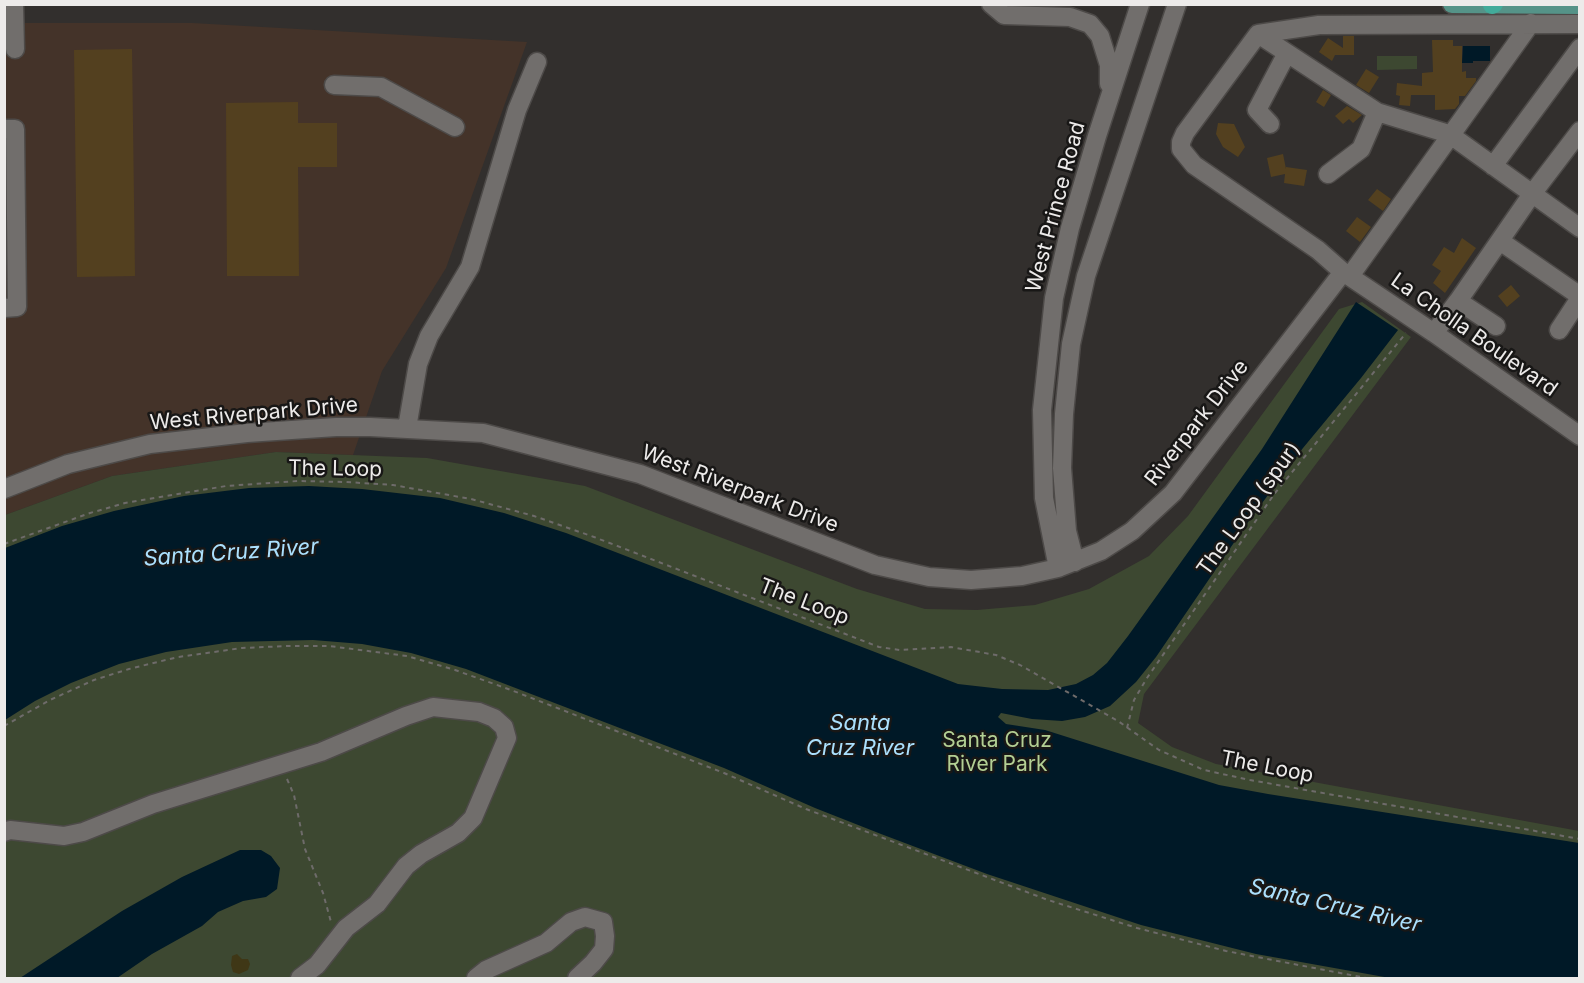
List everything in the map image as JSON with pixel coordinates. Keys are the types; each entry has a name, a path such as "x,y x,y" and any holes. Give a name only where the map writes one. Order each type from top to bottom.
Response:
{"main road":[{"path":"1452,4 1580,5"}],"street":[{"path":"14,4 15,49"},
{"path":"991,4 1004,15 1070,16 1090,24 1100,36 1109,65 1109,100"},
{"name":"West Prince Road","path":"1066,565 1044,498 1043,398 1056,288 1070,228 1140,4"},
{"path":"1066,565 1067,531 1062,468 1064,414 1071,344 1086,276 1177,4"},
{"name":"Riverpark Drive","path":"1066,565 1101,551 1132,531 1173,493 1452,136 1531,23"},
{"path":"1258,34 1319,25 1580,24"},
{"path":"1258,34 1377,112 1452,136 1580,228"},
{"name":"La Cholla Boulevard","path":"1258,34 1185,133 1181,149 1194,165 1317,250 1346,274 1580,436"},
{"path":"1493,166 1580,48"},
{"path":"1270,124 1257,110 1287,53"},
{"path":"407,428 418,364 429,336 470,267 517,110 537,62"},
{"path":"334,85 381,87 455,127"},
{"path":"1328,174 1361,148 1377,112"},
{"path":"4,129 15,129 17,307 4,308"},
{"path":"1434,333 1532,194 1580,131"},
{"path":"1500,241 1580,297 1559,330"},
{"path":"1458,301 1496,326"},
{"name":"West Riverpark Drive","path":"4,489 68,464 150,444 247,433 336,427 407,428 483,433 640,474 875,564 929,577 998,579 1066,565"},
{"path":"4,832 10,830 64,836 83,832 153,804 321,752 433,707 478,712 494,718 504,727 507,738 473,818 458,833 421,854 406,866 377,904 346,928 316,965 300,978"},
{"path":"476,978 486,970 546,944 571,922 585,917 603,922 604,949 577,978"}],"path":[{"name":"The Loop (spur)","path":"1127,728 1134,700 1147,678 1275,493 1415,320"},
{"name":"The Loop","path":"4,544 26,534 107,508 155,497 225,486 298,481 393,485 471,499 534,516 879,647 900,650 951,647 996,655 1020,665 1118,721 1159,750 1204,770 1580,839"},
{"path":"4,726 50,700 94,680 178,657 242,648 287,645 329,646 407,656 511,690 724,773 806,809 1048,900 1137,928 1226,951 1366,978"},
{"path":"281,764 294,795 305,849 323,892 335,939"}],"shaded area":[{"path":"5,23 192,23 527,42 446,268 382,371 353,455 276,452 112,476 5,515"}],"green space":[{"path":"1377,56 1417,56 1417,69 1377,70"},
{"name":"Santa Cruz River Park","path":"1362,302 1411,337 1144,694 1138,723 1172,747 1216,764 1579,831 1579,978 5,978 5,515 112,476 276,452 427,458 585,486 857,589 925,609 977,610 1035,605 1089,589 1149,556 1188,516 1339,309"}],"sand":[{"path":"237,954 242,959 248,959 250,964 248,970 239,974 233,972 231,965 232,956"}],"water":[{"path":"1463,46 1490,46 1490,61 1462,63"},
{"name":"Santa Cruz River","path":"1356,302 1398,330 1303,448 1136,682 1110,706 1085,717 1062,721 1032,719 1001,713 998,717 1006,724 1045,730 1219,785 1579,843 1579,978 1390,978 1256,954 1141,925 987,874 881,834 724,768 466,669 411,653 362,644 313,640 232,642 166,652 119,664 71,683 35,701 5,720 5,548 62,526 114,511 184,496 249,488 309,486 362,489 440,498 504,513 566,533 958,684 1002,689 1048,690 1076,684 1093,675 1107,663 1128,636 1262,449"},
{"path":"240,850 261,850 271,856 280,868 277,889 266,897 243,901 218,912 202,926 152,954 117,978 20,978 122,911 182,877"}],"building":[{"path":"1343,36 1354,36 1354,55 1335,55 1332,61 1319,52 1328,38 1343,48"},
{"path":"1432,40 1453,40 1453,46 1462,46 1462,72 1466,71 1466,78 1476,78 1476,81 1465,96 1459,96 1459,104 1455,109 1435,110 1435,95 1411,95 1410,106 1399,105 1400,96 1396,95 1397,83 1422,86 1422,73 1433,72"},
{"path":"132,49 135,276 77,277 74,50"},
{"path":"1366,69 1379,77 1369,93 1356,85"},
{"path":"1323,90 1331,95 1324,107 1316,102"},
{"path":"298,102 298,123 337,123 337,167 298,167 299,276 227,276 226,103"},
{"path":"1347,106 1362,115 1353,123 1349,119 1343,124 1335,116"},
{"path":"1218,123 1234,124 1245,147 1238,157 1223,147 1216,134"},
{"path":"1283,154 1286,169 1286,167 1307,170 1304,186 1284,183 1285,174 1271,177 1267,158"},
{"path":"1377,189 1391,199 1383,211 1368,200"},
{"path":"1357,217 1371,227 1360,242 1346,231"},
{"path":"1462,238 1476,248 1445,293 1433,283 1441,271 1432,265 1444,247 1454,253"},
{"path":"1511,285 1520,296 1507,307 1498,296"}]}
